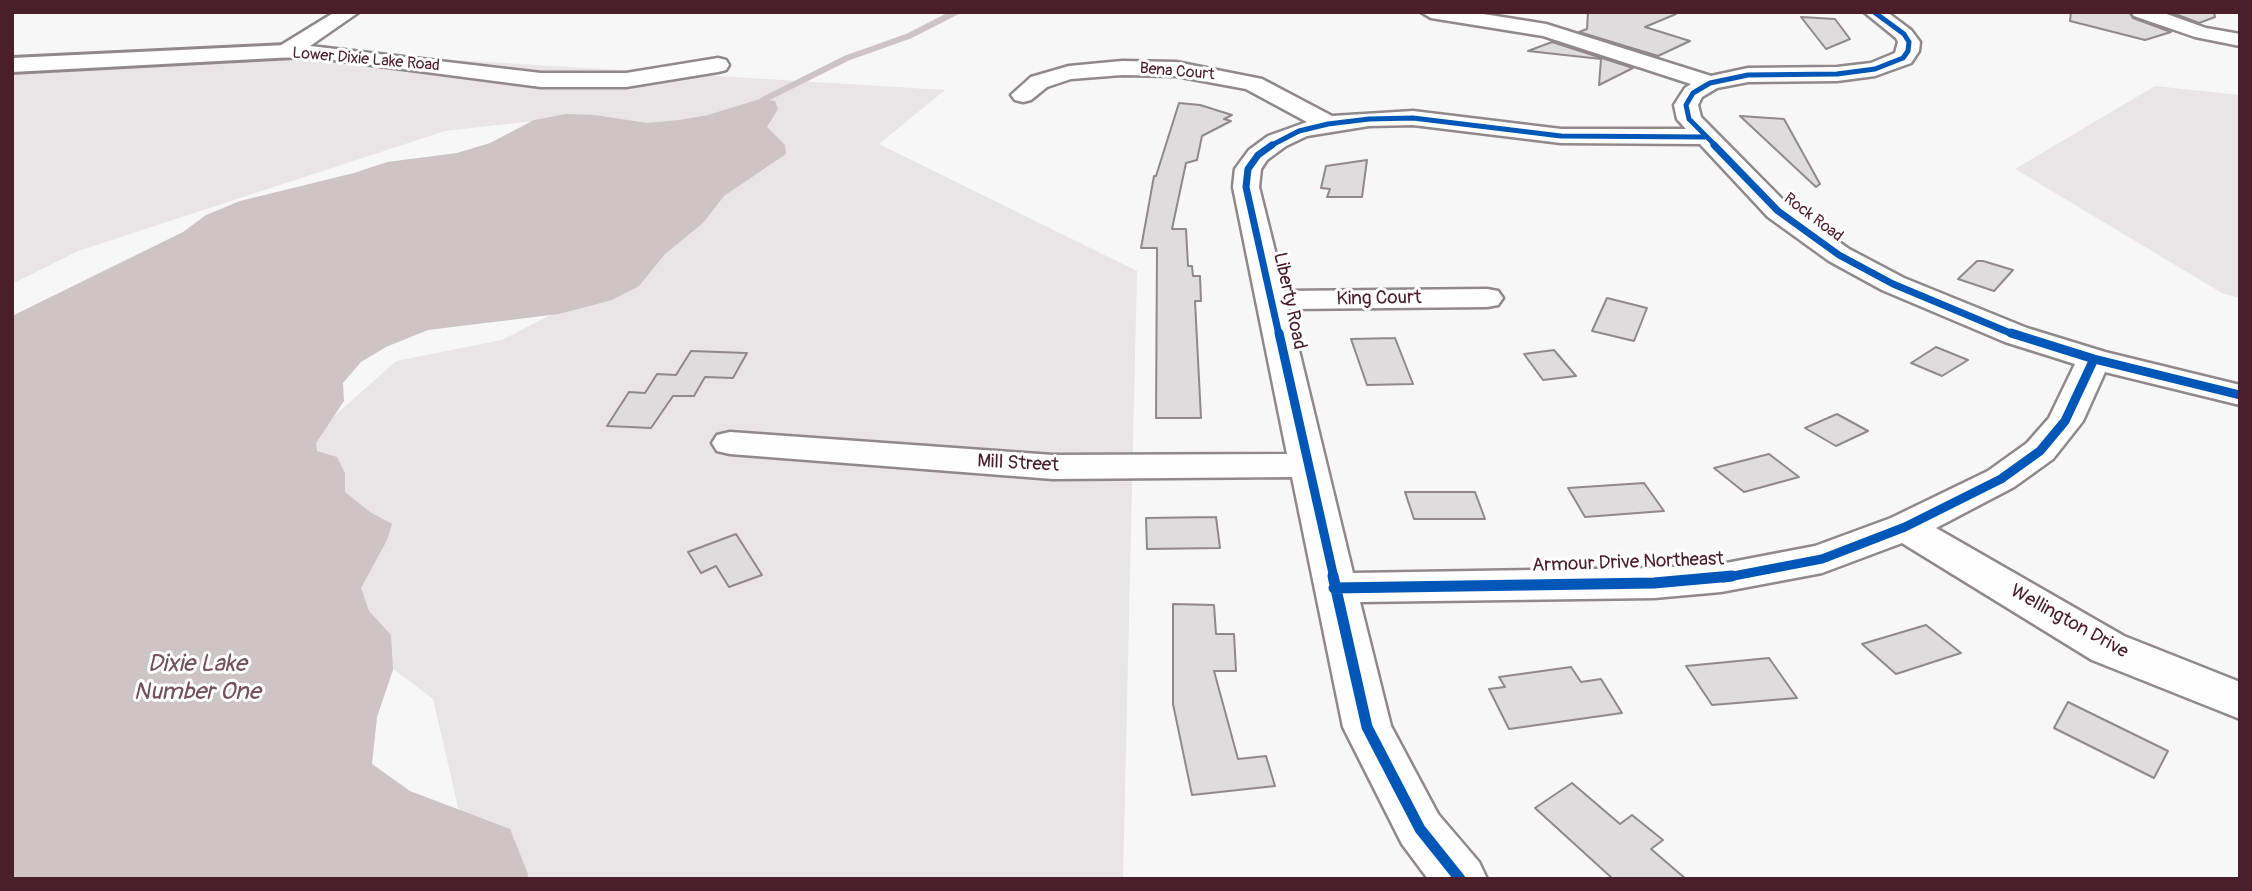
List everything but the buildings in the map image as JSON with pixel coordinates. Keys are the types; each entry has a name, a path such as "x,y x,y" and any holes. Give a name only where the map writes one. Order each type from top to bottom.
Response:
{"street":[{"path":"286,52 349,12"},
{"path":"1431,12 1471,14 1580,40 1710,83 1748,75 1837,74 1890,65 1903,58 1908,51 1909,42 1895,26 1874,12"},
{"path":"1513,23 1533,12"},
{"path":"2141,12 2202,33 2240,40"},
{"name":"Lower Dixie Lake Road","path":"12,65 286,52 326,53 541,80 626,80 718,65"},
{"name":"Bena Court","path":"1023,95 1039,82 1069,73 1122,68 1176,69 1254,84 1277,94 1328,124"},
{"name":"Rock Road","path":"1710,83 1693,93 1686,105 1689,119 1779,212 1839,255 1951,310 2094,359 2240,395"},
{"name":"Liberty Road","path":"1460,879 1420,829 1367,727 1246,187 1248,169 1258,155 1277,141 1328,124 1369,118 1413,118 1561,136 1705,137"},
{"name":"King Court","path":"1271,300 1486,298"},
{"name":"Armour Drive Northeast","path":"1334,588 1640,583 1721,578 1822,559 1905,527 2001,479 2040,451 2065,421 2094,359"},
{"name":"Mill Street","path":"730,443 1053,467 1308,466"},
{"name":"Wellington Drive","path":"1905,527 2108,648 2240,701"}],"shaded area":[{"path":"309,51 945,90 879,144 1137,271 1123,879 494,879 458,807 433,699 362,645 290,490 322,427 396,361 502,340 608,285 551,119 445,131 78,251 12,284 12,61"},
{"path":"2155,86 2240,95 2240,298 2222,293 2015,169"}],"water":[{"name":"Dixie Lake Number One","path":"760,99 775,101 778,109 767,127 785,145 786,154 724,196 703,223 665,254 639,286 612,300 559,314 428,330 386,347 361,362 343,383 344,401 316,443 317,451 337,457 345,473 345,492 370,512 392,524 387,540 361,588 369,611 391,635 393,670 377,717 372,764 410,791 510,829 528,874 527,879 12,879 12,316 183,232 206,215 240,201 354,173 387,162 457,153 490,143 534,120 566,114 595,115 647,123 708,115"}],"waterway":[{"path":"763,100 847,58 909,36 956,12"}],"cycle path":[{"path":"1874,12 1904,34 1909,42 1908,51 1903,58 1875,69 1837,74 1748,75 1710,83 1693,93 1686,105 1689,119 1778,211 1839,255 1893,284 2016,335 2094,359 2240,395"},
{"path":"1460,879 1420,829 1367,727 1246,187 1248,169 1258,155 1277,141 1299,131 1369,119 1413,118 1462,122 1561,136 1705,137"},
{"path":"1334,588 1654,583 1721,578 1822,559 1905,527 2001,479 2040,451 2065,421 2094,359"}]}
